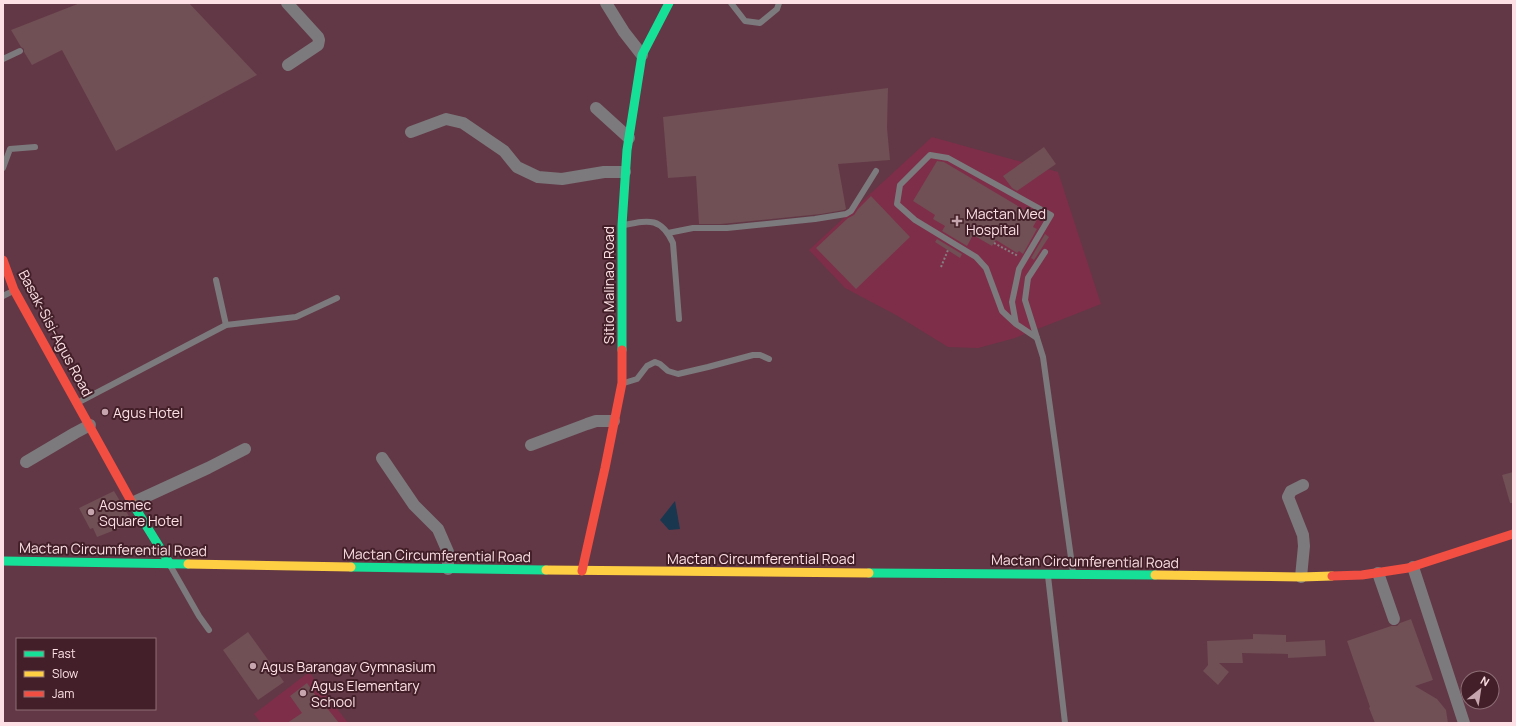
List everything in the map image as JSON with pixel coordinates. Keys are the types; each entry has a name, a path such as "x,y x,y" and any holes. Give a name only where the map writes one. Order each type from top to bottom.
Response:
{"main road":[{"name":"Sitio Malinao Road","path":"582,571 622,383 622,225 625,172 629,138 642,55 669,3"},
{"name":"Basak-Sisi-Agus Road","path":"3,260 14,290 132,503 170,564"},
{"name":"Mactan Circumferential Road","path":"3,561 582,571 1301,577 1362,575 1413,567 1513,534"}],"street":[{"path":"287,3 320,40 318,45 288,65"},
{"path":"606,3 624,32 642,55"},
{"path":"596,108 629,138"},
{"path":"411,132 446,118 463,123 504,151 518,167 538,177 562,179 604,172 625,172"},
{"path":"531,445 596,421 614,421"},
{"path":"26,462 75,432 90,425"},
{"path":"132,503 245,449"},
{"path":"382,458 414,505 438,529 448,552 448,569"},
{"path":"1301,577 1304,546 1303,535 1288,497 1291,491 1303,484"},
{"path":"1413,567 1464,723"},
{"path":"1378,573 1394,619"}],"lane":[{"path":"731,3 745,21 760,22 777,8 779,3"},
{"path":"3,59 20,51"},
{"path":"3,168 10,149 34,147"},
{"path":"1016,324 1012,302 1019,269 1051,215 948,158 930,155 900,185 897,204 914,220 976,257 986,268 1002,311 1016,324 1037,338"},
{"path":"668,233 693,228 727,228 815,219 846,214 851,211 876,171"},
{"path":"622,225 645,220 654,221 668,233 673,243 679,319"},
{"path":"1045,252 1028,278 1025,300 1043,357 1073,574"},
{"path":"216,280 226,325"},
{"path":"3,296 14,290"},
{"path":"77,403 226,325 296,317 337,298"},
{"path":"622,383 637,379 647,366 654,362 660,364 668,371 678,374 753,355 760,355 769,358"},
{"path":"170,564 188,597 209,630"},
{"path":"1047,574 1065,723"}],"path":[{"path":"994,243 1019,257"},
{"path":"941,267 948,250"}],"shaded area":[{"name":"Mactan Med Hospital","path":"932,137 1058,172 1101,304 1015,338 978,348 948,347 896,315 845,288 809,250"},
{"name":"Agus Elementary School","path":"309,672 348,723 261,723 254,714"}],"water":[{"path":"675,501 680,529 669,530 660,520"}],"building":[{"path":"80,3 189,3 257,75 116,151 62,50 32,65 24,52 24,49 21,47 11,30"},
{"path":"888,88 887,128 890,160 838,164 846,209 844,210 821,214 721,224 699,224 696,176 668,178 663,117"},
{"path":"1044,147 1056,164 1017,191 1012,188 1003,176"},
{"path":"937,161 944,162 1038,218 1033,227 1037,229 1023,254 1019,251 1017,253 996,240 992,246 973,235 967,246 942,231 945,226 933,219 935,215 913,201"},
{"path":"871,196 910,237 856,289 816,248 848,218 854,215"},
{"path":"1045,234 1049,237 1034,260 1031,258"},
{"path":"937,239 962,254 960,258 935,242"},
{"path":"1513,472 1513,503 1510,503 1502,475"},
{"name":"Aosmec Square Hotel","path":"114,491 133,523 97,537 93,528 90,529 79,508"},
{"path":"1411,619 1433,680 1415,686 1437,699 1446,710 1448,723 1375,723 1369,708 1370,707 1347,641 1391,626 1397,626 1400,623"},
{"name":"Agus Barangay Gymnasium","path":"248,632 284,682 258,700 223,650"},
{"path":"1253,634 1286,635 1286,642 1325,640 1326,656 1288,658 1288,654 1242,653 1243,663 1219,663 1229,672 1218,685 1203,671 1208,665 1207,641 1253,639"},
{"path":"307,683 318,699 319,698 339,723 287,723 302,713 290,696"}],"traffic: fast":[{"path":"622,350 622,225 627,150 642,55 669,3"},
{"path":"131,501 170,564"},
{"path":"3,561 188,564"},
{"path":"351,567 546,570"},
{"path":"869,573 1155,575"}],"traffic: slow":[{"path":"188,564 351,567"},
{"path":"546,570 869,573"},
{"path":"1155,575 1332,576"}],"traffic: jam":[{"path":"3,260 14,290 131,501"},
{"path":"582,571 622,383 622,350"},
{"path":"1332,576 1362,575 1408,568 1513,534"}],"place":[{"name":"Mactan Med Hospital","path":"957,221"},
{"name":"Agus Hotel","path":"105,412"},
{"name":"Aosmec Square Hotel","path":"91,512"},
{"name":"Agus Barangay Gymnasium","path":"253,666"},
{"name":"Agus Elementary School","path":"303,693"}]}
